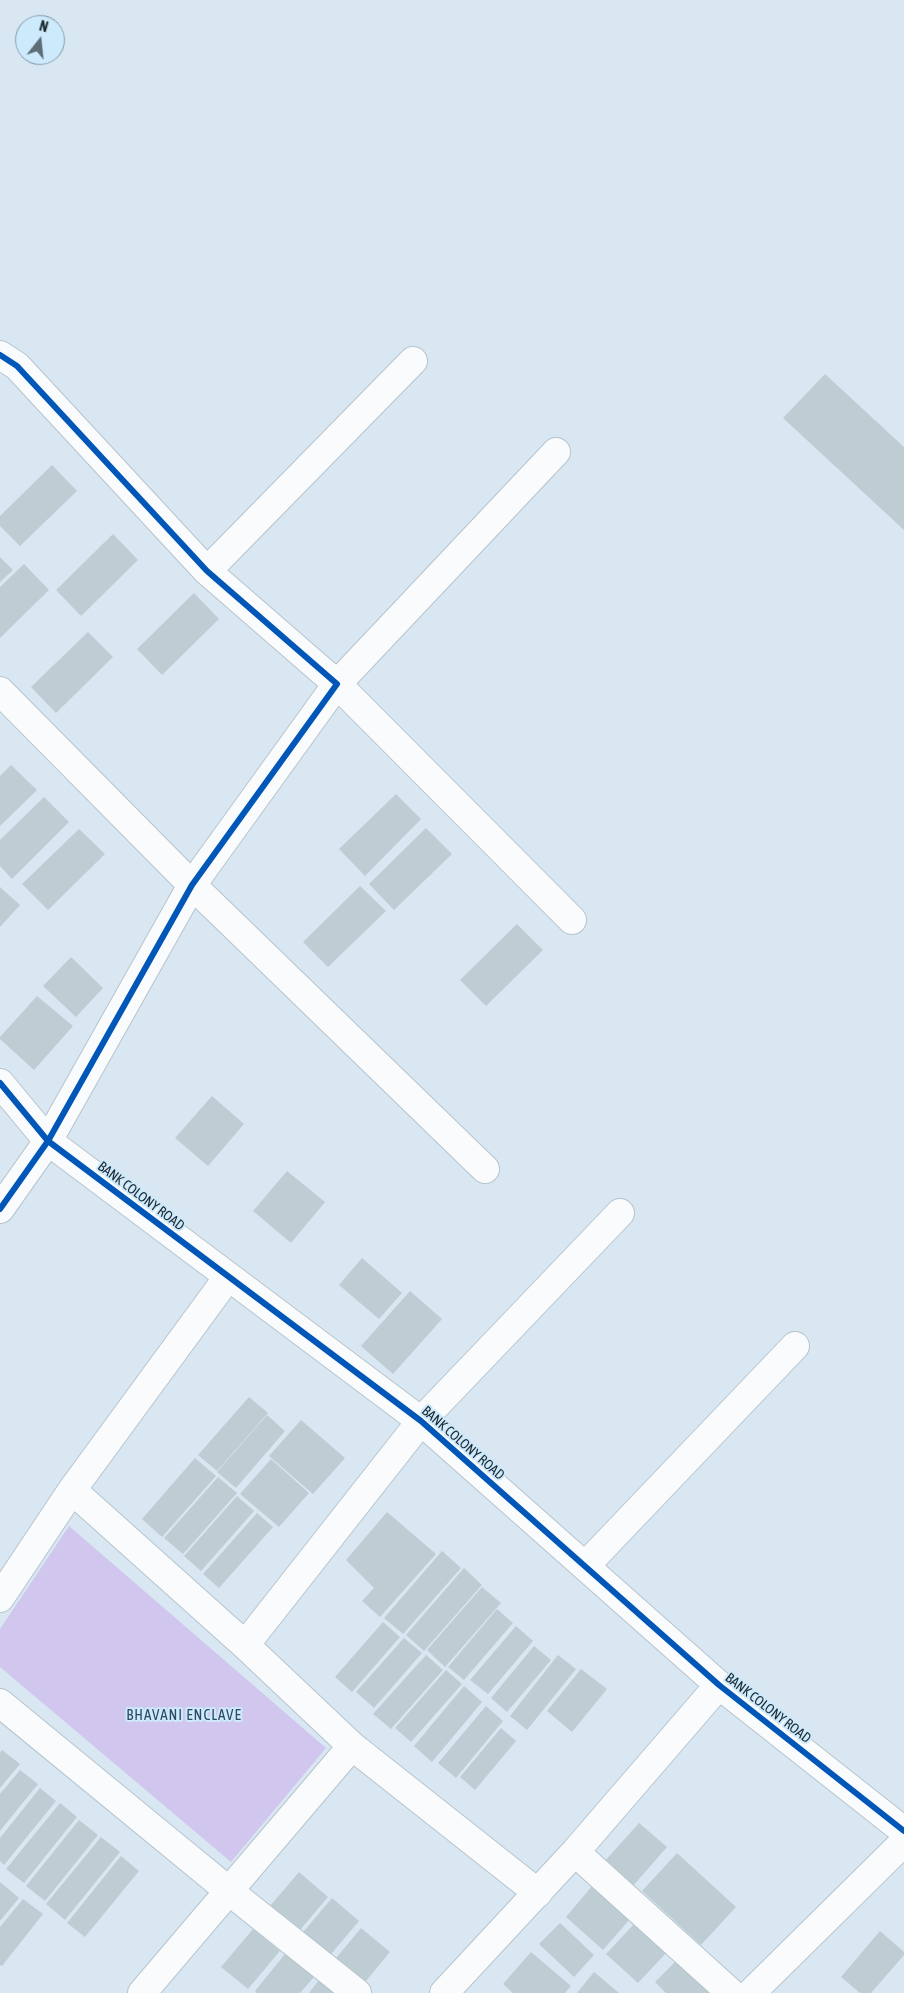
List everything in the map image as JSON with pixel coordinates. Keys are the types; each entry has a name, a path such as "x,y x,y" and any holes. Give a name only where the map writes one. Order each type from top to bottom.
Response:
{"street":[{"path":"0,355 17,366 207,571 336,684 572,920"},
{"path":"207,571 413,361"},
{"path":"0,1209 48,1142 192,885 336,684 556,452"},
{"path":"0,691 192,885 485,1169"},
{"name":"BANK COLONY ROAD","path":"0,1083 48,1142 421,1422 719,1685 904,1831"},
{"path":"245,1645 421,1422 620,1213"},
{"path":"0,1598 72,1490 228,1277"},
{"path":"585,1566 794,1346"},
{"path":"72,1490 245,1645 352,1746 538,1892"},
{"path":"444,1993 575,1852 719,1685"},
{"path":"0,1703 229,1891 357,1993"},
{"path":"146,1992 352,1746"},
{"path":"751,1993 904,1842"},
{"path":"575,1852 731,1993"}],"shaded area":[{"path":"69,1526 326,1748 231,1862 0,1667 0,1629"}],"building":[{"path":"825,374 904,447 904,530 783,418"},
{"path":"52,465 77,491 20,546 0,526 0,516"},
{"path":"113,534 138,560 81,616 56,590"},
{"path":"0,557 13,570 0,582"},
{"path":"24,564 49,590 0,638 0,587"},
{"path":"194,593 219,619 162,675 137,649"},
{"path":"88,632 113,657 56,713 31,687"},
{"path":"11,765 37,790 0,826 0,776"},
{"path":"396,794 421,819 365,876 339,849"},
{"path":"44,797 69,822 12,879 0,866 0,840"},
{"path":"426,828 452,854 394,910 369,884"},
{"path":"79,829 105,854 48,910 22,884"},
{"path":"360,886 386,911 328,967 303,942"},
{"path":"0,887 20,905 0,927"},
{"path":"517,924 543,950 486,1006 460,980"},
{"path":"71,957 103,988 76,1017 43,986"},
{"path":"37,996 73,1026 34,1070 0,1037"},
{"path":"212,1096 244,1124 208,1166 175,1138"},
{"path":"287,1171 325,1202 291,1243 253,1211"},
{"path":"362,1258 402,1293 379,1319 339,1285"},
{"path":"410,1291 442,1319 393,1374 361,1346"},
{"path":"249,1397 268,1413 217,1471 198,1455"},
{"path":"267,1415 285,1431 236,1488 217,1472"},
{"path":"301,1420 345,1458 313,1494 269,1456"},
{"path":"195,1458 216,1476 162,1537 142,1519"},
{"path":"271,1459 309,1493 279,1527 240,1494"},
{"path":"218,1477 237,1493 183,1554 164,1538"},
{"path":"237,1496 254,1511 201,1571 184,1556"},
{"path":"387,1512 436,1554 380,1617 362,1601 374,1588 346,1560"},
{"path":"257,1513 273,1527 219,1588 203,1574"},
{"path":"442,1551 461,1568 403,1634 384,1618"},
{"path":"464,1568 482,1585 424,1651 406,1635"},
{"path":"482,1587 501,1603 445,1667 427,1650"},
{"path":"497,1609 513,1623 464,1680 448,1667"},
{"path":"383,1622 400,1637 352,1692 335,1677"},
{"path":"516,1626 533,1641 488,1694 470,1680"},
{"path":"404,1638 422,1653 374,1708 356,1692"},
{"path":"534,1646 551,1660 507,1712 491,1698"},
{"path":"426,1655 443,1670 391,1729 373,1714"},
{"path":"558,1655 576,1669 527,1730 510,1716"},
{"path":"581,1669 607,1689 572,1732 547,1711"},
{"path":"446,1670 462,1684 411,1742 395,1728"},
{"path":"464,1686 482,1702 432,1762 414,1746"},
{"path":"486,1706 503,1721 456,1778 438,1763"},
{"path":"501,1728 516,1741 475,1790 460,1777"},
{"path":"2,1750 20,1764 0,1788 0,1753"},
{"path":"20,1770 38,1784 0,1831 0,1794"},
{"path":"40,1788 56,1801 4,1865 0,1861 0,1838"},
{"path":"60,1803 77,1817 24,1883 6,1869"},
{"path":"79,1820 98,1835 45,1901 26,1886"},
{"path":"639,1823 667,1847 632,1887 604,1862"},
{"path":"101,1837 120,1852 65,1920 46,1904"},
{"path":"677,1853 736,1907 701,1945 642,1891"},
{"path":"121,1856 139,1871 85,1937 67,1923"},
{"path":"299,1872 328,1897 295,1936 265,1912"},
{"path":"0,1882 19,1898 0,1921"},
{"path":"592,1886 630,1919 603,1950 566,1917"},
{"path":"332,1898 359,1921 326,1960 298,1938"},
{"path":"23,1899 43,1914 2,1966 0,1965 0,1927"},
{"path":"560,1923 594,1955 574,1977 539,1944"},
{"path":"635,1923 667,1952 638,1983 606,1954"},
{"path":"361,1928 390,1952 361,1987 332,1963"},
{"path":"253,1929 280,1951 248,1989 221,1967"},
{"path":"880,1931 904,1952 904,1955 871,1993 860,1993 841,1977"},
{"path":"531,1952 571,1986 565,1993 513,1993 503,1984"},
{"path":"285,1954 314,1977 300,1993 257,1993 255,1991"},
{"path":"680,1957 713,1989 709,1993 666,1993 655,1982"},
{"path":"594,1972 619,1993 577,1993"},
{"path":"319,1980 335,1993 309,1993"}],"cycle path":[{"path":"0,355 17,366 207,571 337,684 192,885 48,1141 0,1209"},
{"path":"0,1083 48,1141 421,1421 719,1685 904,1831"}],"district":[{"name":"BHAVANI ENCLAVE","path":"184,1715"}]}
